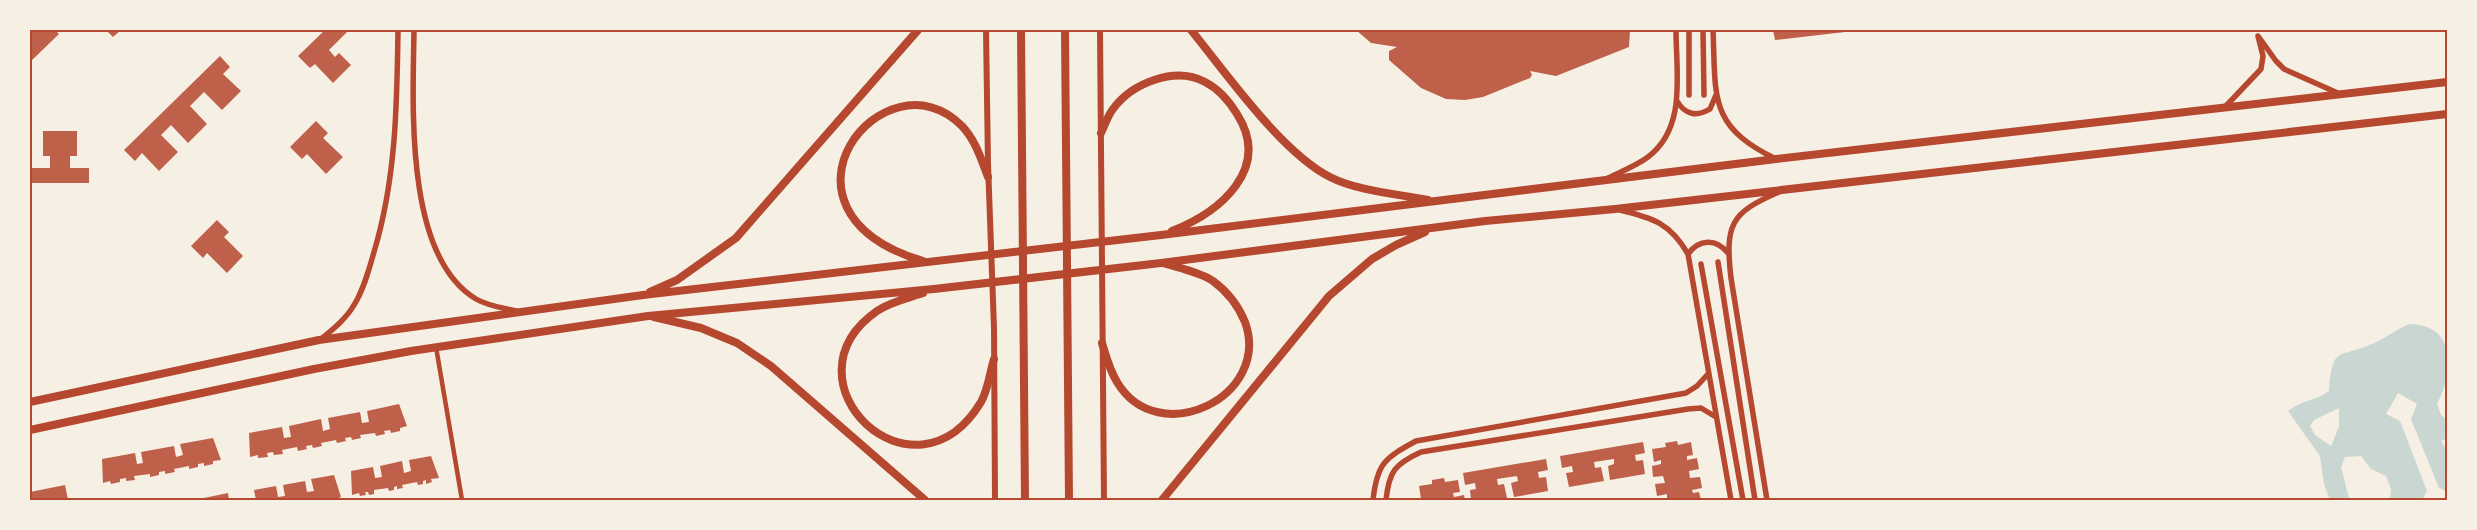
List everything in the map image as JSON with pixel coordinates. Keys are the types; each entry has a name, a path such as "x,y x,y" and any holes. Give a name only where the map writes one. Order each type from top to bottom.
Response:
{"main road":[{"path":"643,295 677,280 736,238 918,30"},
{"path":"986,30 996,500"},
{"path":"1022,30 1025,500"},
{"path":"1065,30 1068,500"},
{"path":"1100,30 1104,500"},
{"path":"1191,30 1275,131 1300,156 1331,178 1368,189 1437,201"},
{"path":"1101,133 1112,109 1126,94 1146,82 1166,76 1204,81 1221,93 1243,123 1249,144 1248,164 1239,182 1224,201 1207,213 1186,225 1161,235"},
{"path":"30,402 319,340 643,295 1161,235 1776,159 2447,82"},
{"path":"927,262 899,254 880,244 863,231 850,214 840,177 843,159 850,144 862,128 875,117 907,106 925,106 941,111 963,127 976,146 988,177"},
{"path":"30,430 314,369 436,347 648,316 934,289 1161,263 1435,228 2447,114"},
{"path":"1162,500 1329,296 1372,259 1396,245 1435,228"},
{"path":"1102,343 1108,366 1117,383 1128,395 1144,407 1157,412 1176,414 1198,410 1218,400 1234,385 1243,370 1249,351 1248,333 1242,314 1230,295 1211,280 1161,263"},
{"path":"934,289 877,311 856,330 844,352 841,382 849,404 858,417 873,431 889,440 909,445 936,443 961,428 982,401 994,359"},
{"path":"648,316 702,328 737,343 772,366 925,500"}],"street":[{"path":"319,340 337,326 354,305 368,274 378,239 389,194 396,140 398,30"},
{"path":"414,30 414,141 421,200 430,235 440,261 453,280 476,299 493,306 518,312"},
{"path":"1600,182 1640,162 1657,150 1669,132 1676,101 1676,30"},
{"path":"1689,30 1689,95"},
{"path":"1703,30 1704,95"},
{"path":"1713,30 1716,94 1723,114 1735,132 1750,146 1776,159"},
{"path":"2256,33 2284,69 2340,94"},
{"path":"2224,108 2261,69 2262,56 2256,33"},
{"path":"1676,101 1687,112 1703,113 1710,109 1716,94"},
{"path":"1767,500 1747,387 1728,253 1728,241 1737,218 1755,202 1783,190"},
{"path":"1615,209 1656,220 1669,228 1680,240 1688,254 1731,500"},
{"path":"1688,254 1696,245 1708,242 1719,244 1728,253"},
{"path":"1718,262 1755,500"},
{"path":"1701,264 1743,500"},
{"path":"436,347 462,500"},
{"path":"1373,500 1375,483 1381,464 1395,452 1416,441 1686,393 1697,386 1708,374"},
{"path":"1386,500 1388,483 1393,470 1402,460 1421,452 1688,409 1701,408 1716,417"}],"shaded area":[{"path":"2410,324 2425,326 2436,333 2444,342 2448,353 2447,379 2437,404 2441,415 2447,420 2447,438 2441,441 2447,450 2447,491 2439,488 2411,419 2417,404 2398,393 2386,414 2400,421 2427,491 2422,500 2390,500 2391,489 2386,476 2371,469 2361,456 2345,457 2341,467 2349,498 2330,500 2324,484 2320,456 2288,411 2329,391 2332,367 2338,356 2377,342","holes":["2339,408 2339,427 2331,446 2315,435 2310,426 2314,420"]}],"building":[{"path":"32,30 55,30 59,34 30,62"},
{"path":"106,30 121,30 113,37"},
{"path":"325,30 349,30 329,50 335,57 339,53 351,65 333,83 315,64 310,68 298,56"},
{"path":"1356,30 1630,30 1629,47 1556,76 1530,71 1532,75 1530,78 1483,97 1465,100 1446,99 1421,88 1389,60 1389,51 1397,47 1371,43"},
{"path":"1773,30 1845,30 1845,32 1775,40"},
{"path":"220,56 230,67 223,74 241,91 222,110 204,92 190,106 207,124 188,143 171,125 161,135 178,152 159,171 142,153 135,161 124,150"},
{"path":"316,121 328,133 323,138 343,157 326,174 307,154 302,159 290,147"},
{"path":"43,131 77,131 77,156 70,156 70,168 89,168 89,183 30,183 30,168 50,168 50,156 43,156"},
{"path":"217,220 229,232 224,237 243,256 227,273 207,253 203,258 191,246"},
{"path":"399,404 407,426 400,428 400,431 391,433 390,430 384,431 385,434 376,436 375,433 360,435 361,438 352,440 351,437 345,438 346,441 337,443 336,440 321,443 322,446 313,448 312,445 306,446 307,449 298,451 297,447 282,450 283,454 274,455 273,452 267,453 268,457 258,458 258,455 250,457 249,433 282,427 284,438 291,437 289,426 321,419 323,431 330,429 328,418 360,412 362,423 369,422 367,411"},
{"path":"213,438 221,460 213,461 213,464 204,466 204,463 198,464 198,467 189,469 189,466 174,469 175,472 165,474 165,471 159,472 159,475 150,477 150,474 134,476 135,480 126,481 126,478 111,484 110,481 103,483 102,459 135,453 137,464 143,463 141,452 174,446 176,457 183,455 180,444"},
{"path":"1677,441 1678,445 1691,442 1693,455 1687,456 1687,460 1697,458 1699,469 1689,471 1690,478 1700,477 1702,488 1692,490 1693,493 1699,492 1701,500 1660,500 1667,498 1667,494 1657,496 1655,484 1665,483 1663,476 1653,477 1652,466 1661,464 1661,460 1654,462 1652,449 1666,447 1665,443"},
{"path":"1643,442 1645,453 1635,455 1636,461 1643,460 1645,474 1610,480 1608,466 1614,464 1614,459 1594,462 1595,468 1601,467 1604,481 1569,487 1566,473 1573,472 1572,466 1562,468 1560,456"},
{"path":"431,456 439,478 431,479 432,482 426,484 426,480 423,481 423,484 418,485 417,482 402,485 403,488 397,489 397,486 394,487 394,490 389,491 388,488 374,490 374,494 369,495 368,492 365,492 366,495 360,496 359,493 352,495 351,471 373,467 375,478 382,477 380,466 402,461 404,473 411,471 409,460"},
{"path":"1546,459 1548,470 1538,472 1539,478 1546,477 1548,491 1514,497 1511,483 1518,481 1517,476 1497,479 1498,485 1504,484 1507,498 1471,500 1470,490 1476,489 1475,483 1465,485 1463,473"},
{"path":"334,475 341,497 334,500 256,500 254,490 276,486 278,497 285,496 283,485 305,481 307,492 314,491 311,479"},
{"path":"1444,478 1445,482 1458,480 1460,492 1453,493 1454,497 1464,495 1465,500 1421,499 1419,486 1432,484 1432,480"},
{"path":"65,485 68,500 30,500 30,492"},
{"path":"228,493 229,500 199,500 199,499"}]}
